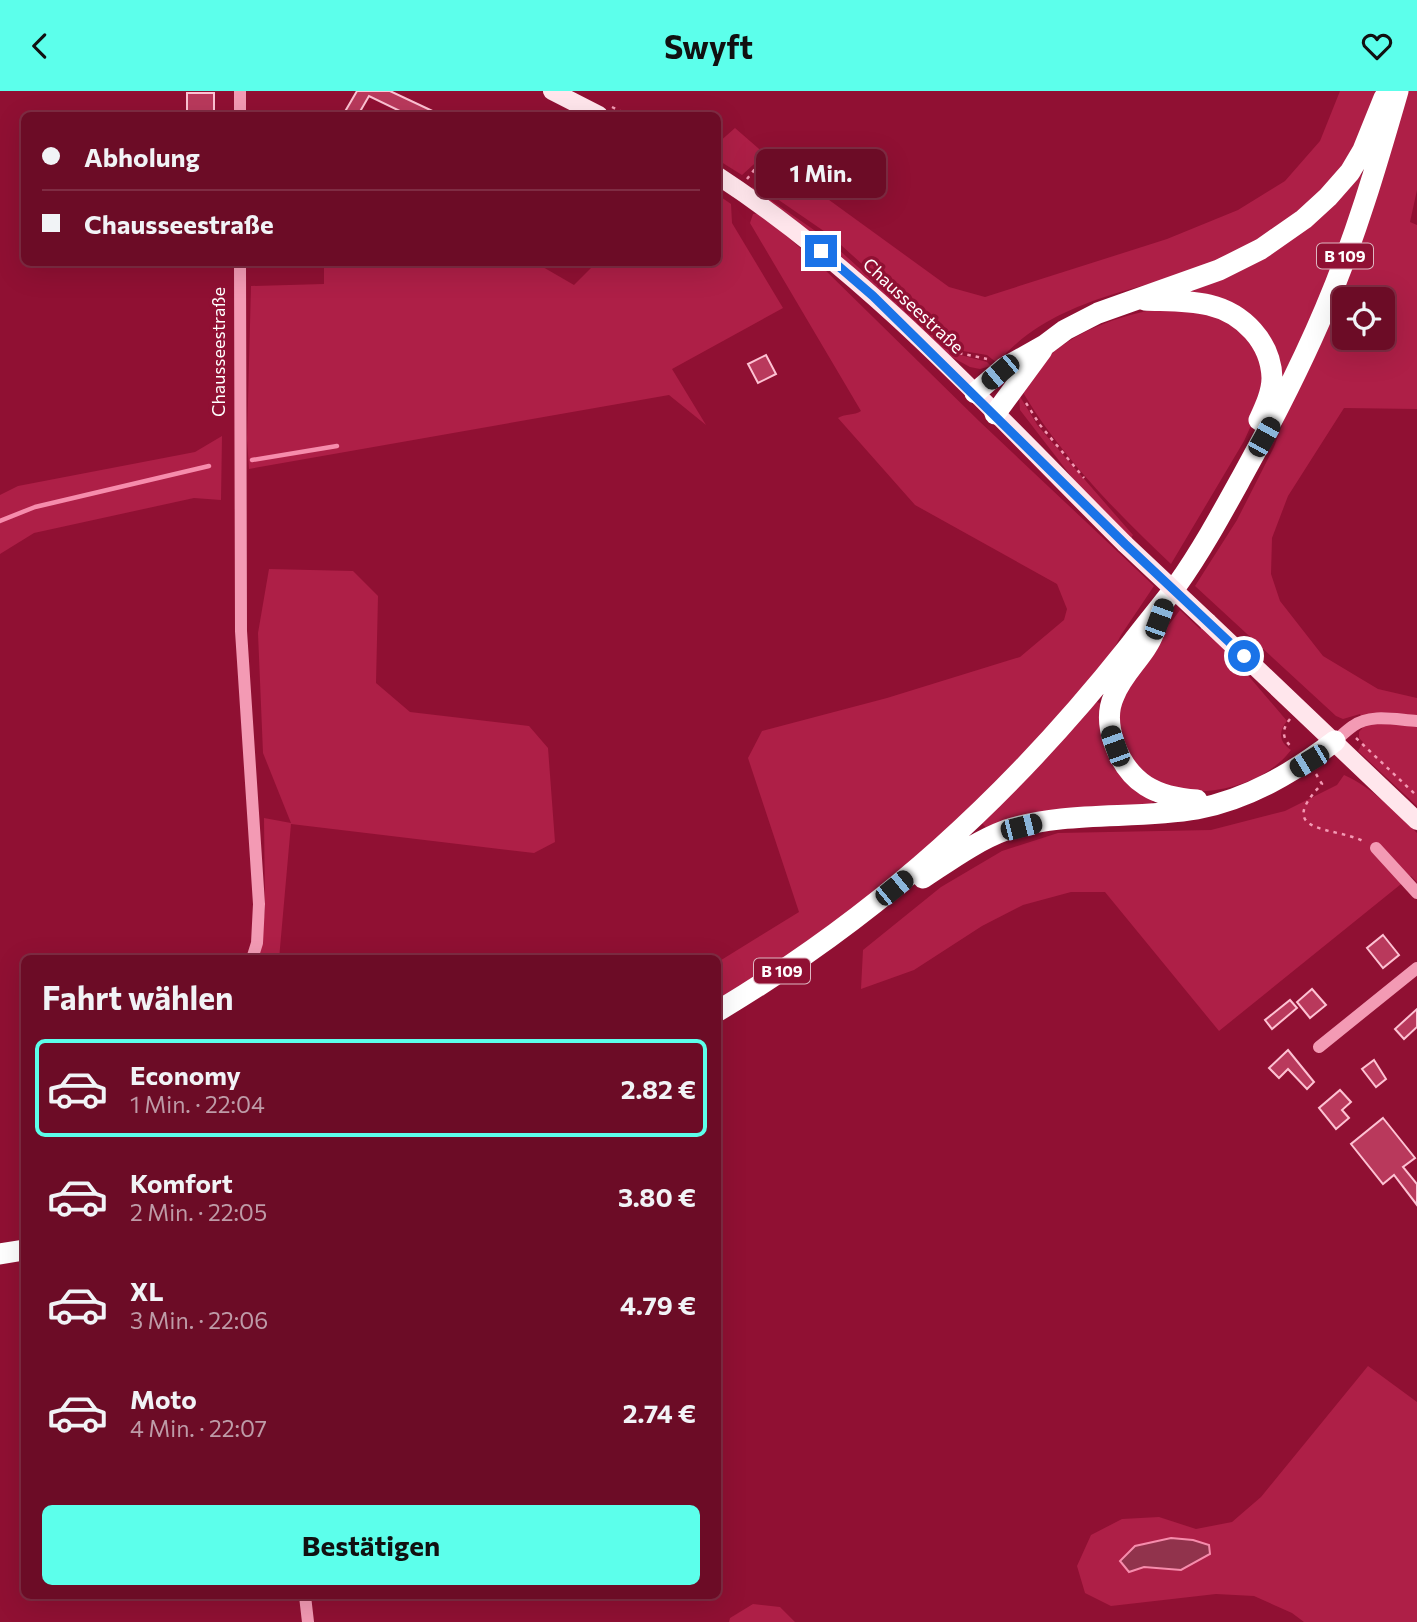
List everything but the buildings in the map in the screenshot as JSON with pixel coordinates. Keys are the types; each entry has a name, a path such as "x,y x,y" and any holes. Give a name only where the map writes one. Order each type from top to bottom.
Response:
{"highway":[{"path":"975,393 1004,368 1087,319 1219,269 1261,249 1304,219 1350,172 1363,150 1387,91"},
{"name":"B 109","path":"721,1009 844,928 911,874 1020,773 1080,707 1167,598 1227,505 1276,415 1326,309 1363,205 1398,91"},
{"path":"1132,300 1212,305 1232,313 1248,324 1259,338 1272,378 1269,395 1236,465 1227,505"},
{"path":"995,414 1045,345"},
{"path":"1167,598 1152,640 1113,697 1110,711 1111,733 1120,759 1132,775 1147,787 1174,798 1202,801 1231,799"},
{"path":"844,928 967,850 1005,831 1076,817 1199,809 1265,787 1309,761 1335,741"},
{"path":"0,1254 21,1250"}],"main road":[{"path":"552,91 593,112"},
{"name":"Chausseestraße","path":"721,178 803,236 873,296 975,393 1125,544 1417,821"}],"street":[{"path":"240,91 240,112"},
{"name":"Chausseestraße","path":"240,266 241,631 259,904 257,943 253,955"},
{"path":"1335,741 1365,720 1380,718 1417,721"},
{"path":"1376,848 1417,893"},
{"path":"1319,1047 1417,968"},
{"path":"305,1599 307,1620"}],"path":[{"path":"741,191 755,169 770,157"},
{"path":"1299,709 1283,727 1283,733 1288,744 1309,761 1322,784 1309,796 1303,814 1308,823 1317,829 1354,836 1376,848"}],"shaded area":[{"path":"1340,91 1379,91 1361,140 1348,165 1330,186 1308,204 1236,256 1077,307 1021,340 997,363 987,355 957,350 831,236 754,183 758,172 774,160 949,287 985,297 1167,239 1238,210 1285,181 1320,141"},
{"path":"1406,91 1417,91 1417,190 1410,222 1417,225 1417,409 1344,408 1288,496 1272,538 1271,574 1280,601 1323,656 1378,689 1417,698 1417,806 1358,751 1363,742 1359,738 1359,732 1365,725 1360,714 1343,719 1336,716 1195,586 1237,520 1274,447 1332,291 1332,350 1395,350 1395,287 1333,287"},
{"path":"735,128 765,154 742,175 721,162 721,140"},
{"path":"1356,173 1365,176 1343,242 1285,380 1282,376 1277,377 1269,342 1188,294 1187,288"},
{"path":"752,187 827,239 953,353 987,362 991,366 980,369 970,367 946,354 833,249 751,192"},
{"path":"721,197 731,204 732,223 783,308 672,369 706,425 669,395 249,469 247,439 251,286 324,284 324,266 541,266 574,285 593,266 721,266"},
{"path":"760,213 821,266 979,421 1154,586 1121,635 1108,660 995,787 867,901 721,1000 721,960 799,912 748,758 762,731 887,698 1020,657 1064,620 1067,609 1057,584 915,505 838,418 861,411 750,223 753,214"},
{"path":"1163,308 1225,317 1255,341 1267,382 1244,441 1171,564 1110,504 1071,459 1021,389 1041,363 1082,333 1130,315"},
{"path":"1019,395 1038,426 1133,535 1131,538 1077,484 1020,410"},
{"path":"222,436 221,500 194,498 34,533 0,554 0,495 18,486 195,452"},
{"path":"269,569 353,571 378,596 376,683 410,712 529,726 548,748 555,842 534,853 291,824 279,955 259,955 265,910 264,818 291,823 263,753 258,633"},
{"path":"1180,610 1200,629 1205,625 1287,721 1281,737 1291,750 1269,770 1242,784 1197,791 1163,789 1151,781 1121,750 1118,698"},
{"path":"1096,701 1105,707 1103,720 1154,798 1151,807 989,831 981,822"},
{"path":"1344,775 1374,793 1417,833 1417,882 1411,876 1219,1031 1105,892 1071,892 1023,905 982,926 914,970 861,989 863,950 941,887 1002,851 1058,833 1211,830 1285,811 1337,785"},
{"path":"1368,1366 1417,1402 1417,1622 1304,1622 1292,1613 1254,1596 1216,1594 1111,1606 1085,1593 1077,1566 1091,1535 1122,1519 1159,1517 1196,1529 1232,1522 1261,1497","holes":["1171,1538 1193,1540 1209,1546 1210,1554 1181,1570 1144,1567"]},
{"path":"1171,1538 1209,1545 1210,1554 1181,1570 1144,1567 1129,1572 1120,1561 1135,1546"},
{"path":"753,1604 780,1607 795,1622 729,1622 730,1618"}],"waterway":[{"path":"252,460 337,446"},
{"path":"0,521 35,507 209,466"}],"route":[{"path":"821,251 873,296 975,393 1125,544 1244,656"}]}
